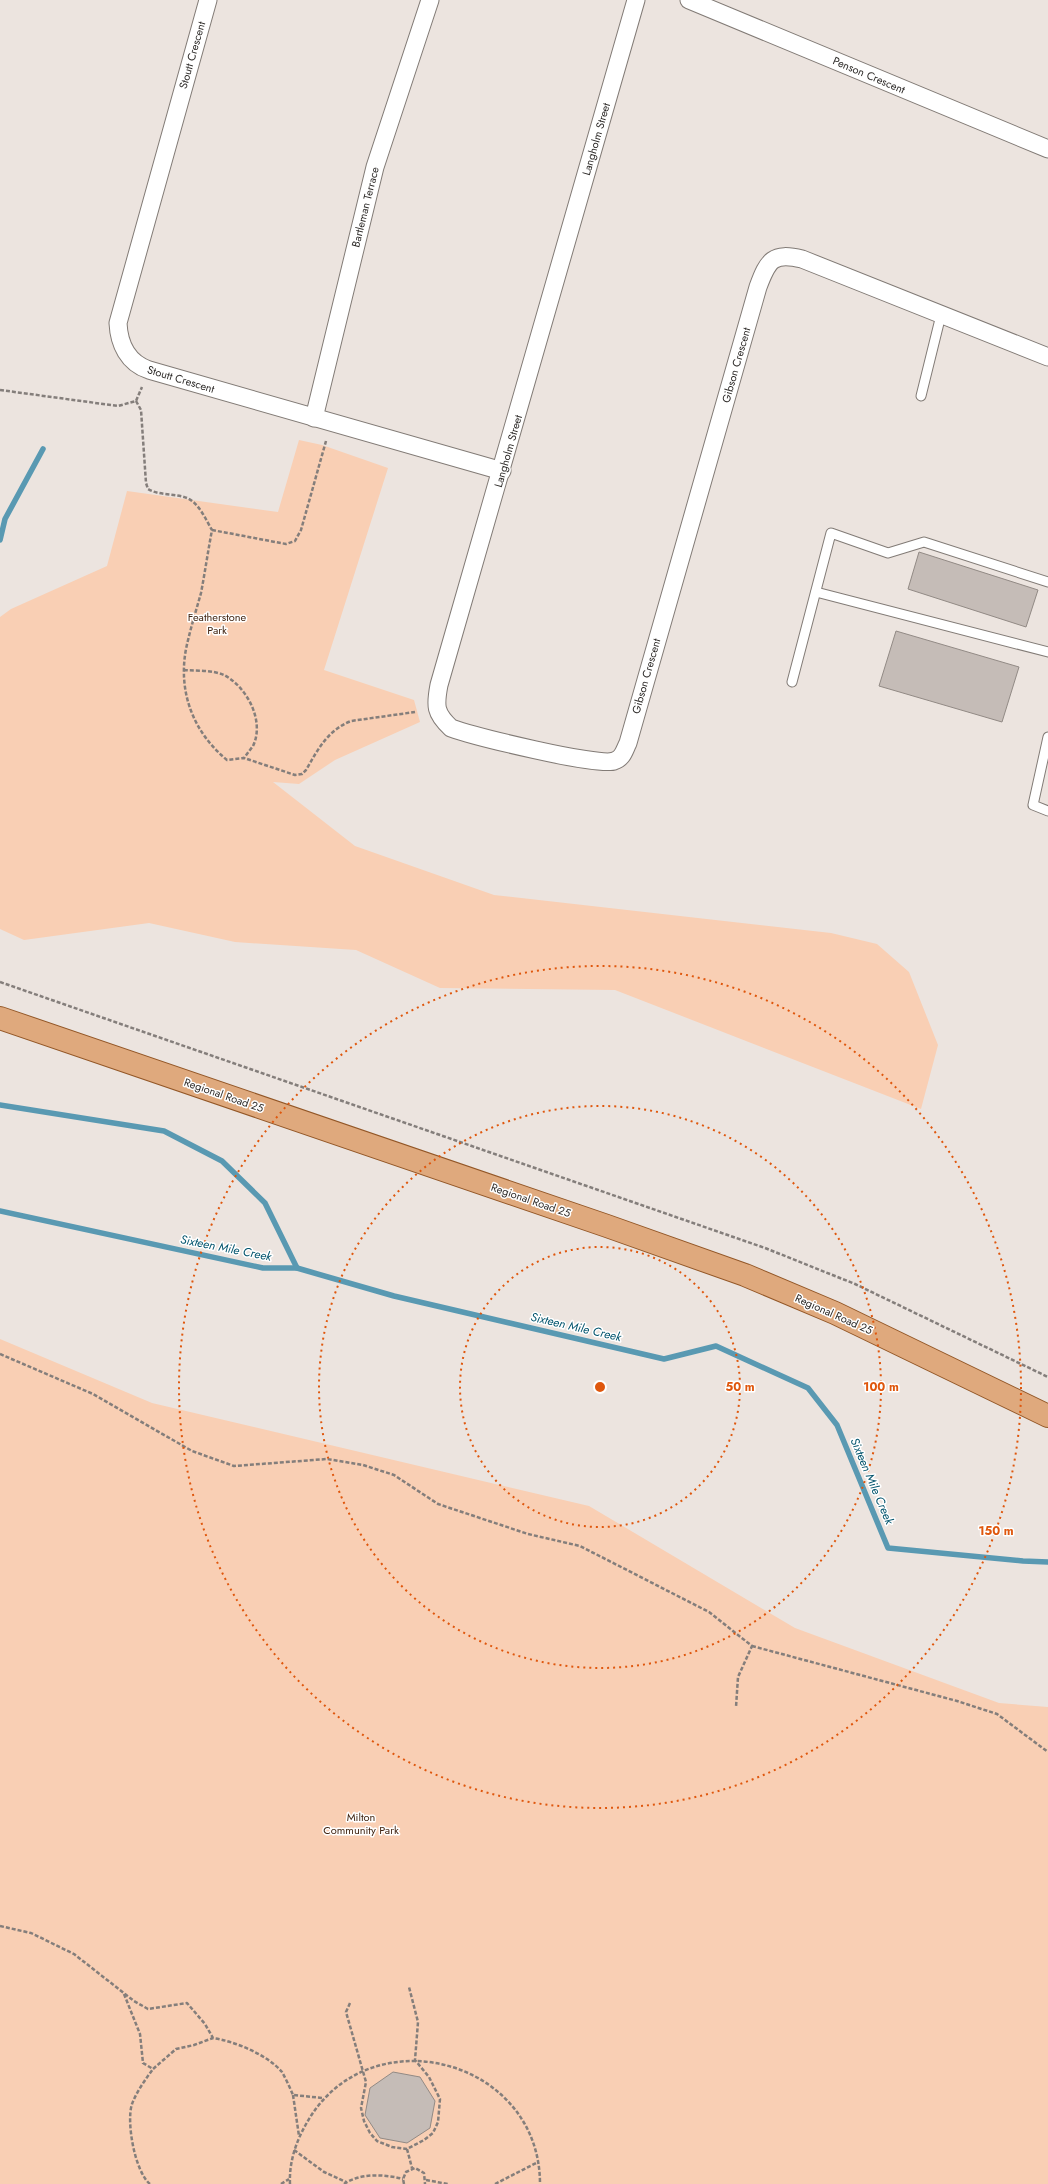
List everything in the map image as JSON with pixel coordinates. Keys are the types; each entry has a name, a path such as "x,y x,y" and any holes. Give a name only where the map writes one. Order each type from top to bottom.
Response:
{"main road":[{"name":"Regional Road 25","path":"0,1018 600,1223 744,1275 834,1313 1046,1411"}],"street":[{"name":"Stoutt Crescent","path":"208,0 118,323 118,337 123,348 130,358 143,368 149,370 502,471"},
{"name":"Bartleman Terrace","path":"314,418 375,167 430,0"},
{"name":"Langholm Street","path":"622,757 613,762 597,762 465,733 451,728 442,719 437,709 439,685 502,471 636,0"},
{"name":"Penson Crescent","path":"690,0 1048,149"},
{"name":"Gibson Crescent","path":"622,757 628,743 764,270 772,260 786,256 802,260 1048,357"}],"lane":[{"path":"921,396 942,315"},
{"path":"792,682 831,533 888,552 924,542 1048,582"},
{"path":"816,592 1048,652"},
{"path":"1048,737 1033,805 1048,811"}],"path":[{"path":"0,390 118,406 136,400 149,370"},
{"path":"136,400 141,410 146,483 148,489 154,492 188,498 197,506 212,530 201,592 186,649 184,670 185,696 195,720 211,747 227,760 244,758 295,775 302,774 325,738 343,724 351,721 415,712"},
{"path":"212,530 286,544 295,541 301,530 326,441"},
{"path":"184,670 202,671 223,675 240,687 244,692 251,703 256,725 253,745 244,758"},
{"path":"0,982 765,1248 855,1284 1048,1377"},
{"path":"0,1354 93,1394 192,1451 234,1466 327,1459 363,1465 394,1475 438,1504 528,1534 580,1546 709,1612 752,1646 949,1698 997,1714 1048,1752"},
{"path":"736,1707 738,1677 752,1646"},
{"path":"0,1926 31,1933 74,1954 124,1993 148,2009 187,2003 205,2024 213,2038"},
{"path":"350,2003 346,2012 366,2082 361,2108 364,2121 370,2133 384,2144 408,2149 434,2133 438,2122 440,2099 429,2077 415,2060 418,2022 410,1987"},
{"path":"124,1993 140,2034 143,2063 153,2069"},
{"path":"150,2184 138,2167 130,2121 132,2105 141,2086 153,2069 176,2049 194,2045 213,2038 244,2046 271,2063 282,2072 293,2095 299,2136"},
{"path":"290,2184 289,2178 294,2150 299,2136 310,2116 324,2098 342,2083 363,2071 380,2065 415,2060 449,2065 481,2078 508,2101 527,2129 538,2162 540,2184"},
{"path":"293,2095 324,2098"},
{"path":"408,2149 412,2168"},
{"path":"294,2150 324,2172 345,2183 354,2179 378,2176 403,2179"},
{"path":"495,2184 538,2162"},
{"path":"404,2184 403,2179 406,2172 412,2168 422,2170 426,2180 425,2184"},
{"path":"281,2184 289,2178"},
{"path":"426,2180 448,2184"}],"green space":[{"name":"Featherstone Park","path":"299,440 322,445 388,468 324,670 414,700 420,722 335,760 299,784 273,782 355,846 494,895 831,933 877,944 909,972 938,1045 921,1109 615,990 440,988 356,950 235,942 149,923 24,940 0,929 0,617 11,609 107,566 127,491 278,512"},
{"name":"Milton Community Park","path":"0,1339 152,1403 589,1506 795,1628 999,1703 1048,1707 1048,2184 0,2184"}],"building":[{"path":"919,552 1038,590 1026,627 908,589"},
{"path":"896,631 1019,667 1002,722 879,686"},
{"path":"393,2072 420,2077 435,2101 430,2128 407,2143 380,2138 365,2115 370,2088"}],"waterway":[{"path":"0,540 5,519 43,449"},
{"path":"0,1105 164,1131 222,1161 265,1203 297,1268"},
{"name":"Sixteen Mile Creek","path":"0,1211 263,1268 297,1268 394,1296 664,1359 716,1346 808,1388 837,1425 888,1548 1048,1562"}]}
